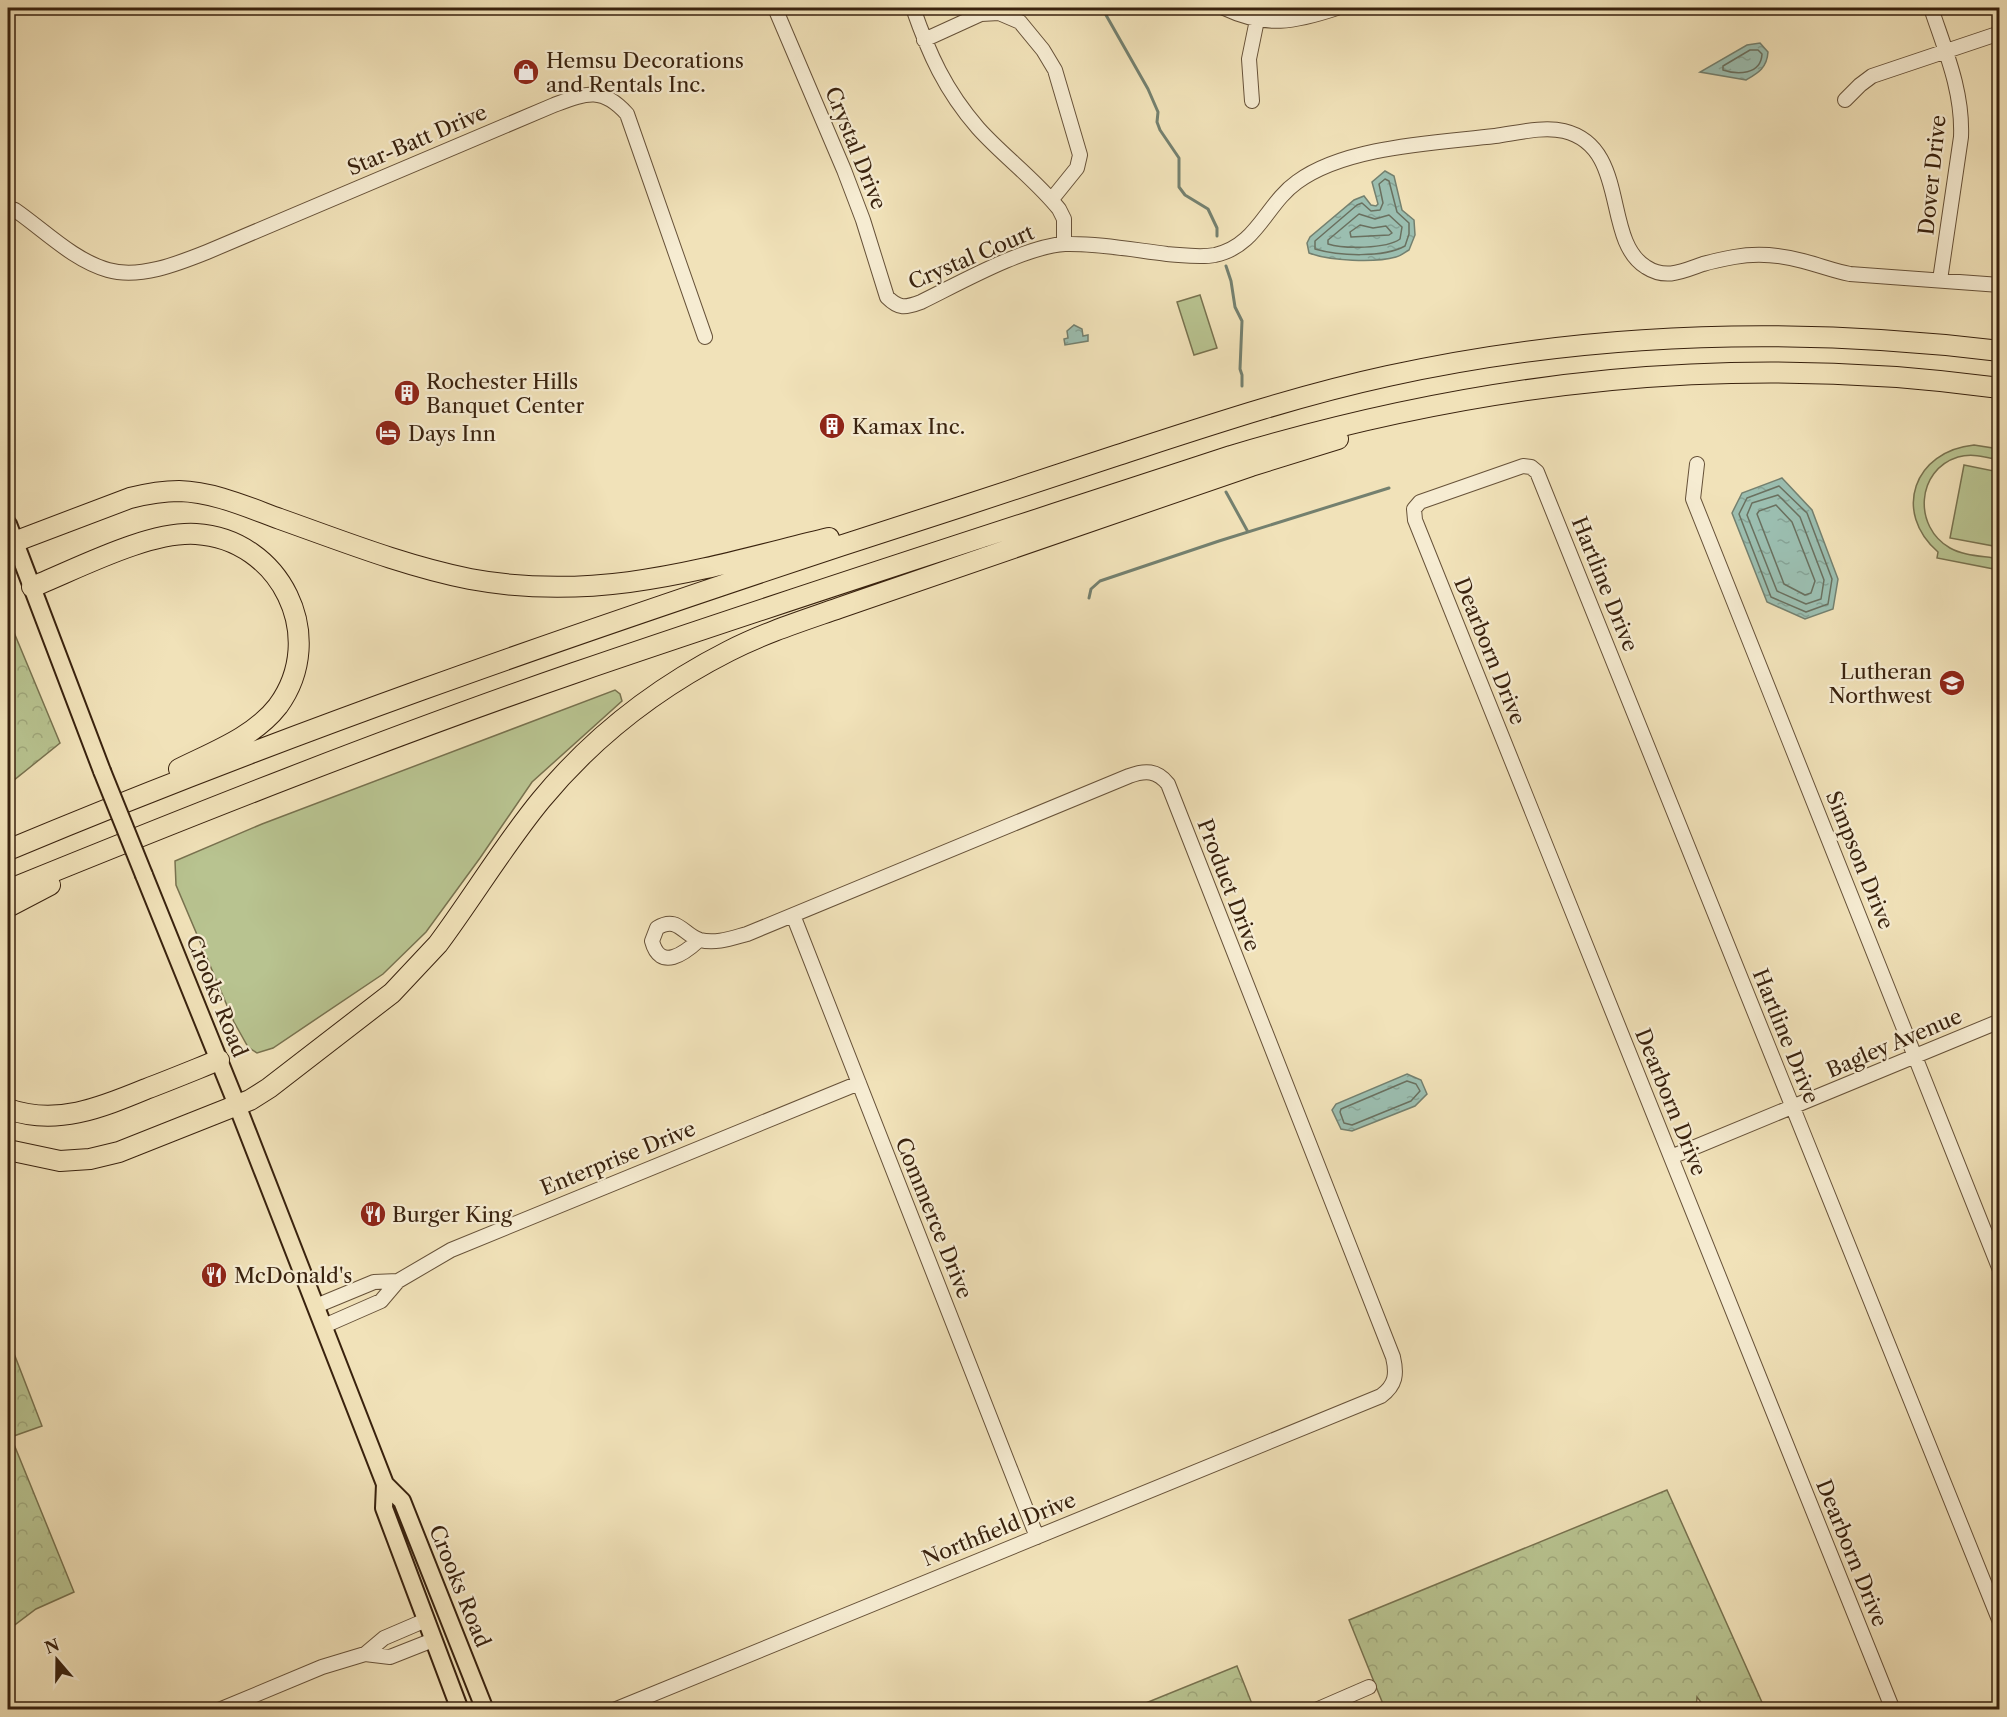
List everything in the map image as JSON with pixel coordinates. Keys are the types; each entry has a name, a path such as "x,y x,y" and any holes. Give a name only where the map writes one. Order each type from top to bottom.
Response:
{"highway":[{"path":"8,850 76,821 492,663 968,504 1281,403 1389,376 1483,358 1619,342 1746,336 1863,338 2000,351"},
{"path":"8,890 332,761 473,710 760,610 1231,456 1335,426 1461,400 1568,383 1641,376 1805,372 1870,375 2000,388"},
{"path":"8,1150 60,1161 90,1159 118,1152 260,1095 375,1007 407,979 438,944 514,835 570,767 625,717 688,673 738,646 797,623 1251,466 1461,400"},
{"path":"11,533 130,498 180,491 226,500 363,548 447,574 518,586 593,587 676,575 968,504"},
{"path":"32,587 151,539 180,534 207,535 235,543 258,557 284,586 296,619 298,652 294,673 278,706 259,725 230,743 76,821"},
{"path":"8,907 155,830"},
{"path":"8,1109 43,1117 86,1112 219,1060"}],"main road":[{"name":"Crooks Road","path":"11,533 102,771 237,1105 385,1484 384,1508 460,1710"},
{"name":"Crooks Road","path":"385,1484 402,1501 485,1710"},
{"path":"426,1620 439,1618 455,1634"}],"street":[{"name":"Crystal Drive","path":"775,8 859,210 887,297 895,305"},
{"path":"913,8 931,58 948,88 978,128 1059,208 1064,219 1064,244"},
{"path":"1224,8 1257,21 1292,21 1337,8"},
{"name":"Dover Drive","path":"1931,8 1960,98 1962,118 1940,280"},
{"path":"924,40 981,14 992,12 1008,16 1020,22 1026,29 1055,70 1079,146 1080,155 1077,168 1052,199"},
{"path":"1252,101 1249,59 1257,21"},
{"path":"1845,100 1872,76 2000,33"},
{"name":"Star-Batt Drive","path":"8,208 15,210 81,258 108,270 129,273 154,269 179,263 207,252 577,96 590,94 604,96 616,101 627,114 705,337"},
{"name":"Crystal Court","path":"895,305 907,307 921,302 1018,257 1048,246 1064,244 1194,256 1214,255 1239,246 1255,231 1288,188 1334,163 1365,154 1425,144 1554,130 1562,130 1581,138 1594,148 1601,159 1628,246 1639,262 1653,270 1673,274 1725,259 1768,255 1802,260 1850,274 2000,285"},
{"name":"Simpson Drive","path":"1696,465 1693,499 2000,1270"},
{"name":"Hartline Drive","path":"1414,509 1420,502 1430,498 1523,466 1531,467 1538,472 2000,1622"},
{"name":"Dearborn Drive","path":"1414,509 1415,520 1893,1710"},
{"name":"Product Drive","path":"699,940 722,941 747,934 1129,776 1149,771 1162,777 1168,784 1393,1357 1396,1369 1395,1381"},
{"name":"Commerce Drive","path":"793,915 1037,1537"},
{"name":"Bagley Avenue","path":"1671,1156 2000,1021"},
{"name":"Enterprise Drive","path":"324,1326 381,1301 398,1281 436,1258 483,1236 858,1083"},
{"name":"Enterprise Drive","path":"316,1306 374,1282 398,1281"},
{"name":"Northfield Drive","path":"614,1710 1381,1396 1395,1381"},
{"path":"219,1710 322,1667 365,1654 384,1638 426,1620"},
{"path":"365,1654 390,1657 433,1640"},
{"path":"1316,1710 1369,1687"}],"green space":[{"path":"1200,295 1217,348 1194,355 1177,302"},
{"path":"1974,445 1999,449 1999,460 1968,455 1944,464 1927,486 1924,500 1925,513 1938,539 1956,551 1999,559 1999,570 1937,558 1938,552 1924,536 1916,519 1913,502 1916,486 1924,471 1937,459 1953,450"},
{"path":"1964,465 1999,472 1999,547 1950,538"},
{"path":"8,618 60,743 8,785"},
{"path":"615,690 620,694 622,701 532,782 426,932 383,974 273,1048 257,1053 248,1047 234,1022 176,885 175,861 262,824"},
{"path":"8,1338 42,1426 11,1437 74,1592 36,1609 8,1630"},
{"path":"1667,1490 1765,1709 1706,1709 1697,1697 1696,1710 1385,1709 1349,1620"},
{"path":"1237,1666 1254,1709 1131,1709"}],"water":[{"path":"1760,43 1768,52 1766,62 1758,72 1746,80 1700,72 1747,45"},
{"path":"1385,171 1394,176 1402,210 1414,220 1415,235 1409,250 1396,257 1365,260 1328,258 1309,253 1307,243 1310,237 1354,200 1364,196 1371,205 1378,204 1372,182"},
{"path":"1074,325 1082,329 1083,336 1088,335 1088,341 1065,345 1064,339 1068,338 1067,331"},
{"path":"1782,478 1812,510 1838,579 1833,609 1805,619 1767,602 1732,513 1742,493"},
{"path":"1407,1074 1421,1080 1427,1094 1415,1106 1352,1131 1341,1129 1332,1110 1336,1104"}],"waterway":[{"path":"1102,8 1148,89 1158,112 1157,122 1160,130 1179,158 1179,187 1185,195 1208,209 1217,228 1217,236"},
{"path":"1226,266 1235,307 1242,321 1240,369 1242,386"},
{"path":"1089,598 1091,589 1100,581 1389,488"},
{"path":"1226,492 1248,532"}],"place":[{"name":"Hemsu Decorations and Rentals Inc.","path":"526,72"},
{"name":"Rochester Hills Banquet Center","path":"407,393"},
{"name":"Kamax Inc.","path":"832,426"},
{"name":"Days Inn","path":"388,433"},
{"name":"Lutheran Northwest","path":"1952,683"},
{"name":"Burger King","path":"373,1214"},
{"name":"McDonald's","path":"214,1275"}]}
